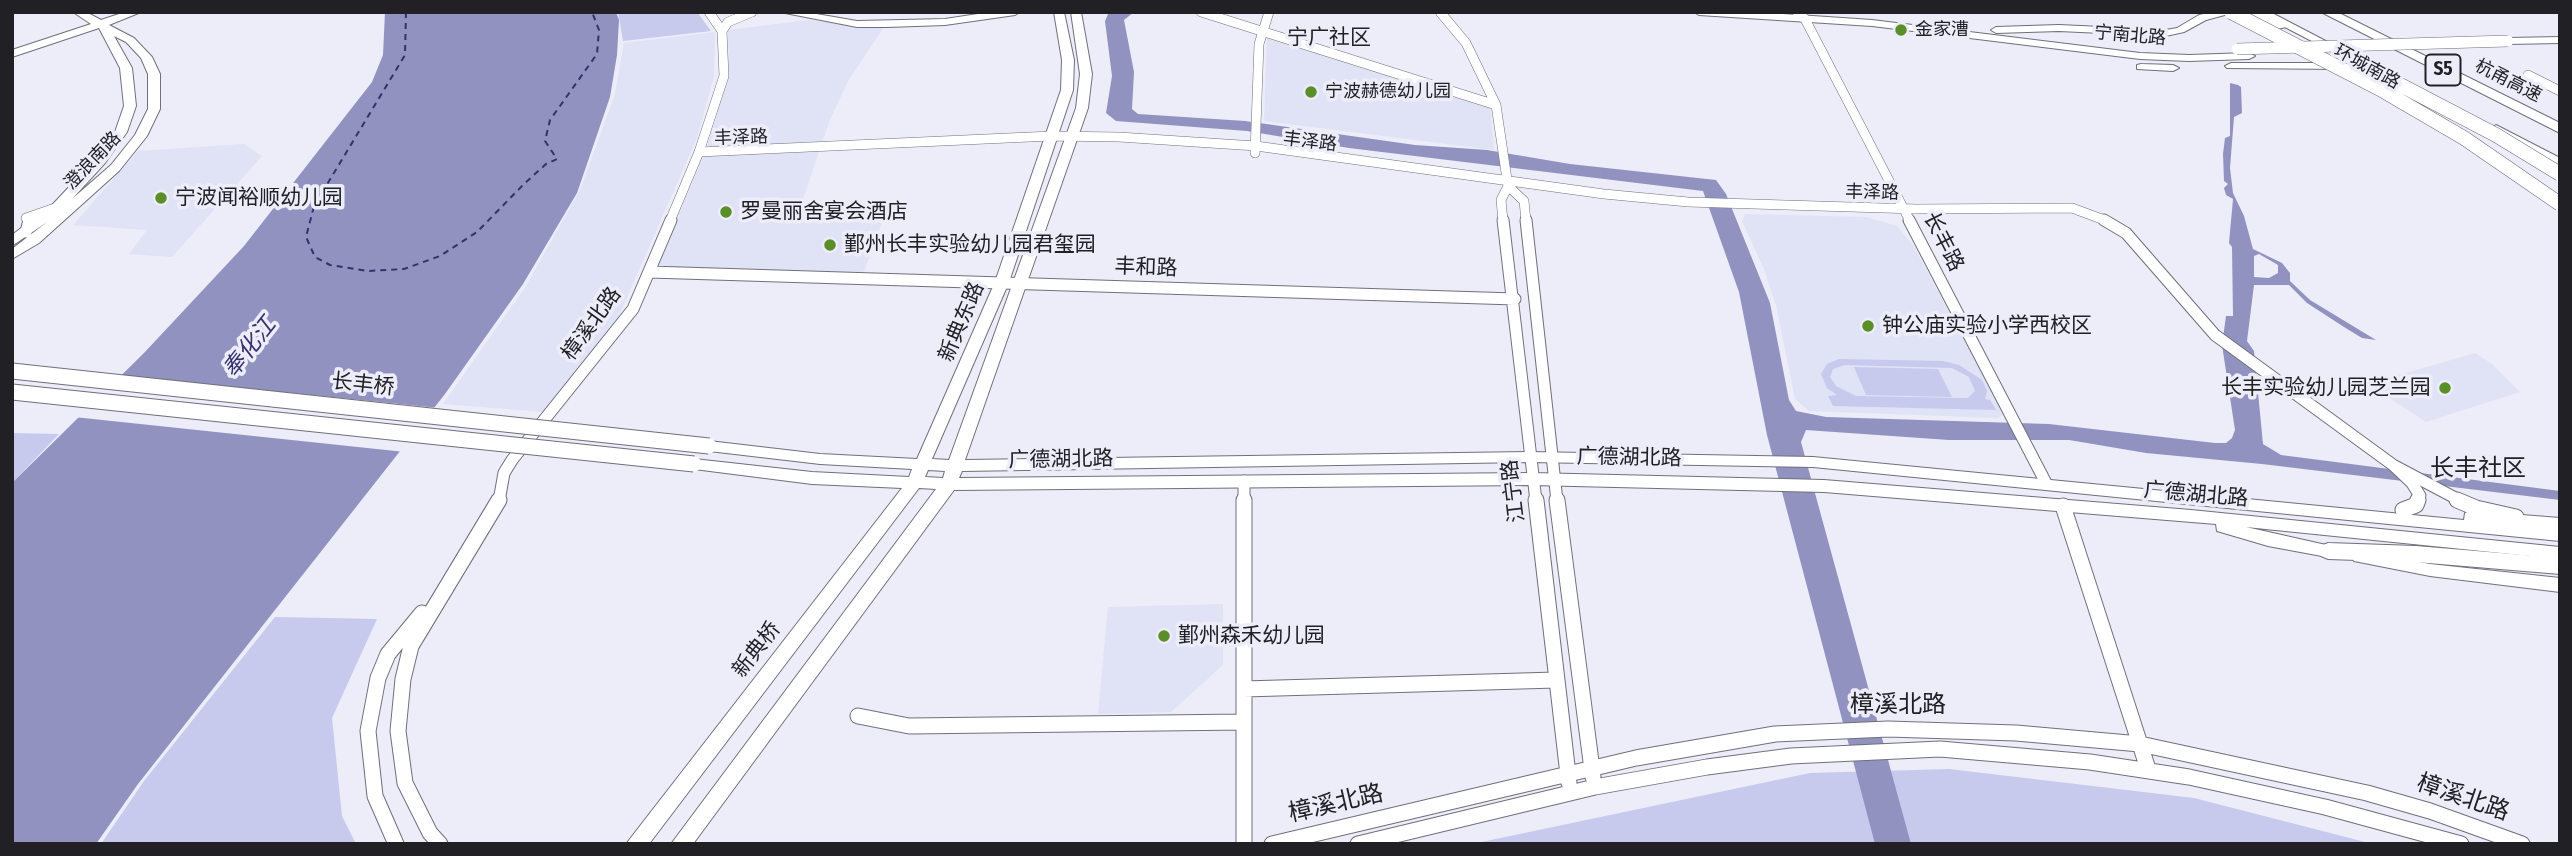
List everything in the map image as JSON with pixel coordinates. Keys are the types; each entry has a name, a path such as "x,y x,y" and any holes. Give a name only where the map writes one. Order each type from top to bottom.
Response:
{"highway":[{"path":"2231,12 2360,78 2464,138 2560,206"},
{"path":"2248,12 2498,130 2560,164"},
{"name":"杭甬高速","path":"2327,12 2560,129"},
{"name":"杭甬高速","path":"2340,12 2560,121"},
{"path":"2397,82 2496,135 2560,174"},
{"path":"2464,138 2560,216"},
{"path":"2328,551 2530,557 2560,566"}],"main road":[{"path":"79,12 98,23"},
{"path":"12,54 98,23 117,12"},
{"path":"12,47 136,12"},
{"path":"785,12 867,24 945,22 1015,12"},
{"path":"819,12 862,18 902,18 978,12"},
{"name":"新典东路","path":"914,483 1002,282 1067,90 1068,60 1059,12"},
{"name":"新典东路","path":"949,484 1082,108 1086,74 1076,12"},
{"name":"宁南北路","path":"1699,12 1801,16 1997,34 2032,31 2124,47 2237,49 2513,44 2560,47"},
{"name":"宁南北路","path":"1821,12 1997,34"},
{"path":"2032,31 2166,33 2180,30 2203,17 2231,12"},
{"name":"环城南路","path":"2261,12 2365,64 2517,149 2560,181"},
{"name":"环城南路","path":"2223,13 2332,67 2424,117 2560,206"},
{"name":"澄浪南路","path":"12,242 59,206 101,160 121,132 130,106 126,68 98,23"},
{"name":"澄浪南路","path":"12,255 34,240 115,168 141,136 154,109 154,74 146,57 130,40 98,23"},
{"path":"1997,34 2013,45 2141,61 2332,67 2365,64"},
{"name":"宁南北路","path":"2141,61 2560,40"},
{"name":"长丰桥","path":"12,371 709,446"},
{"name":"长丰桥","path":"12,392 695,464"},
{"name":"广德湖北路","path":"709,446 820,459 956,466 1529,457 1813,462 2560,535"},
{"name":"广德湖北路","path":"695,464 812,478 949,484 1532,479 1824,486 2191,516 2530,557 2560,553"},
{"name":"新典桥","path":"636,844 914,483"},
{"path":"681,844 949,484"},
{"path":"2165,497 2195,492 2560,524"},
{"path":"2191,516 2268,541 2430,570 2560,585"}],"street":[{"path":"709,12 722,31 728,22 751,12"},
{"path":"1201,12 1496,105"},
{"path":"1255,149 1259,44 1269,12"},
{"path":"1440,12 1468,46 1496,105 1507,181"},
{"name":"长丰路","path":"1801,16 1909,209 2046,483"},
{"name":"樟溪北路","path":"440,844 430,832 405,783 398,731 403,679 411,646 498,505 501,481 512,460 625,321 650,272 698,155 723,76 722,31"},
{"path":"2528,75 2560,91"},
{"name":"丰泽路","path":"698,155 1072,139 1255,149 1604,194 1731,206"},
{"name":"丰泽路","path":"1507,181 1605,199 1684,205 1909,209 2073,208 2103,219 2126,233 2215,335 2393,465"},
{"name":"江宁路","path":"1507,181 1501,200 1515,299 1529,457 1571,793"},
{"name":"江宁路","path":"1507,181 1524,201 1551,457 1595,787"},
{"path":"12,217 26,218 59,206"},
{"path":"26,218 31,221 26,232"},
{"name":"丰和路","path":"650,272 1515,299"},
{"path":"2393,465 2420,496 2416,505 2403,510"},
{"path":"2393,465 2476,508 2537,522"},
{"path":"1244,481 1244,844"},
{"path":"2063,506 2148,769"},
{"name":"樟溪北路","path":"396,844 375,796 368,731 379,678 388,654 454,576"},
{"path":"1244,689 1556,681"},
{"path":"858,716 909,726 1244,722"},
{"name":"樟溪北路","path":"1272,844 1591,769 1746,738 1825,729 1888,729 2016,733 2140,744 2367,793 2430,811 2522,844"},
{"name":"樟溪北路","path":"1358,844 1595,787 1757,759 1834,752 1900,750 1990,752 2148,769 2325,807 2461,844"}],"shaded area":[{"path":"618,12 697,12 711,31 623,41"},
{"path":"808,20 884,27 848,81 829,122 796,220 883,219 864,272 656,268 706,150 729,74 728,30"},
{"path":"715,32 714,76 697,138 617,320 544,412 443,404 526,286 580,190 615,94 624,43"},
{"path":"1267,37 1490,106 1494,150 1264,121"},
{"name":"宁波闻裕顺幼儿园","path":"244,144 262,156 172,257 129,254 147,230 73,225 138,151"},
{"name":"钟公庙实验小学西校区","path":"1745,214 1866,217 1897,226 1913,245 2004,414 1998,418 1809,411 1795,399 1776,305 1764,269 1742,221"},
{"name":"长丰实验幼儿园芝兰园","path":"2475,353 2492,364 2520,392 2426,422 2368,384"},
{"path":"1839,359 1943,361 1959,365 1982,380 1987,391 1985,399 1990,400 1996,410 1833,406 1828,396 1837,395 1827,388 1821,374 1827,364","holes":["1845,365 1952,368 1969,377 1975,391 1968,398 1856,396 1836,386 1830,377 1833,369"]},
{"path":"1854,367 1938,369 1952,397 1866,395"},
{"path":"12,433 59,434 12,483"},
{"name":"鄞州森禾幼儿园","path":"1223,604 1223,665 1171,712 1098,714 1108,607"},
{"path":"275,617 377,619 332,718 342,816 356,844 101,844 144,781"},
{"path":"1949,769 2194,798 2373,844 1472,844 1810,773"}],"water":[{"name":"奉化江","path":"385,12 616,12 619,20 617,55 610,97 577,193 523,284 445,394 138,784 96,844 12,844 12,483 144,353 244,246 372,82 383,55"},
{"path":"1109,12 1134,12 1124,20 1134,72 1132,109 1138,114 1245,121 1415,145 1487,150 1570,164 1716,180 1726,194 1770,303 1789,400 1796,411 1826,417 2049,424 2215,443 2226,443 2235,430 2222,345 2226,316 2233,316 2232,247 2229,243 2233,199 2226,195 2224,188 2228,184 2224,181 2223,154 2225,138 2230,136 2230,83 2238,85 2241,87 2242,113 2234,117 2230,168 2233,193 2244,216 2253,249 2282,263 2290,273 2290,281 2310,300 2376,340 2362,338 2344,327 2307,303 2289,285 2254,285 2247,341 2254,351 2263,444 2281,455 2560,491 2560,500 2262,464 2146,453 2069,440 1949,440 1806,430 1801,442 1911,844 1875,844 1767,435 1739,292 1703,191 1349,148 1247,131 1116,121 1106,113 1112,76 1105,21","holes":["2259,254 2278,265 2278,273 2269,278 2254,277 2254,256"]}],"pier":[{"path":"116,375 439,408 405,452 74,417"}],"ferry route":[{"path":"406,12 405,55 314,206 306,237 315,257 330,265 368,271 404,269 440,256 477,232 524,184 546,164 557,159 545,141 550,120 597,54 599,30 592,12"}],"place":[{"name":"金家漕","path":"1901,30"},
{"name":"宁波赫德幼儿园","path":"1311,92"},
{"name":"宁波闻裕顺幼儿园","path":"161,198"},
{"name":"罗曼丽舍宴会酒店","path":"726,212"},
{"name":"鄞州长丰实验幼儿园君玺园","path":"830,245"},
{"name":"钟公庙实验小学西校区","path":"1868,326"},
{"name":"长丰实验幼儿园芝兰园","path":"2445,388"},
{"name":"鄞州森禾幼儿园","path":"1164,636"}],"district":[{"name":"宁广社区","path":"1329,38"},
{"name":"长丰社区","path":"2478,469"}]}
